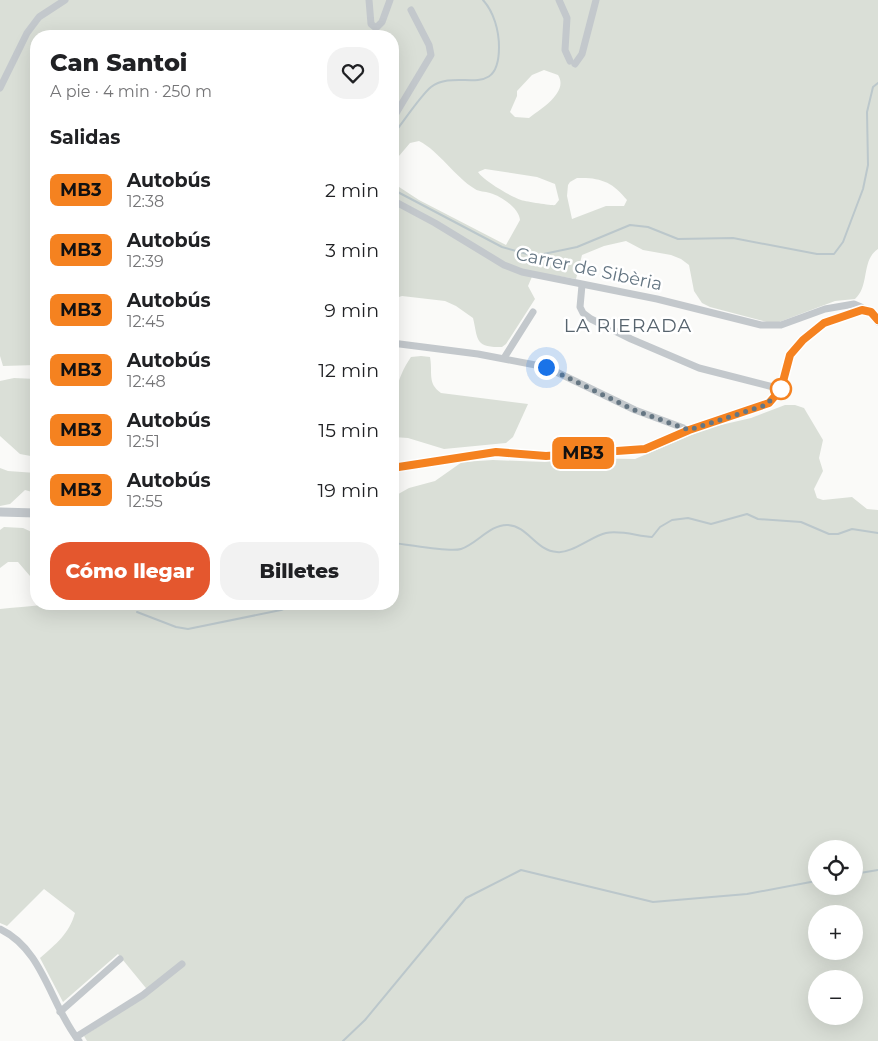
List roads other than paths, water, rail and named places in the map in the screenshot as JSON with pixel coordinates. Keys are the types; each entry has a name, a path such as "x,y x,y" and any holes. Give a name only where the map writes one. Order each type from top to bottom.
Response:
{"street":[{"path":"0,88 27,33 39,17 65,0"},
{"path":"369,0 371,24 376,28 382,22 390,0"},
{"path":"559,0 567,18 565,50 572,63 582,54 596,0"},
{"path":"399,108 431,55 429,45 411,10"},
{"name":"Carrer de Sibèria","path":"399,204 435,223 510,269 582,285 656,298 764,326 781,326 814,312 854,304 861,307 862,310"},
{"path":"582,285 580,307 583,313 591,319 631,339 699,368 781,389"},
{"path":"399,467 496,452 546,456 589,452 628,452 664,442 689,430 766,405 781,389 788,358 803,340 828,321 862,310 871,312 878,320"},
{"path":"504,358 533,312"},
{"path":"399,344 504,358 546,367 634,410 689,430"},
{"path":"0,512 30,513"},
{"path":"0,929 18,940 32,954 60,1012 78,1039 143,995 182,964"},
{"path":"60,1012 120,959"}],"waterway":[{"path":"399,126 416,103 431,87 453,80 485,79 492,74 497,64 498,35 493,16 483,0"},
{"path":"399,193 502,247 534,256 577,247 630,225 648,227 678,239 733,238 817,254 834,254 843,242 863,189 868,165 867,112 873,87 878,83"},
{"path":"399,544 438,549 461,549 489,531 508,525 515,526 543,548 550,551 563,552 606,533 612,532 652,537 660,527 672,520 688,518 711,524 747,514 758,519 801,522 829,534 838,534 852,529 878,533"},
{"path":"137,612 176,627 188,629 281,610"},
{"path":"343,1041 365,1020 466,898 521,870 653,902 747,894 808,883"},
{"path":"863,872 878,870"}],"district":[{"name":"LA RIERADA","path":"628,325"}]}
